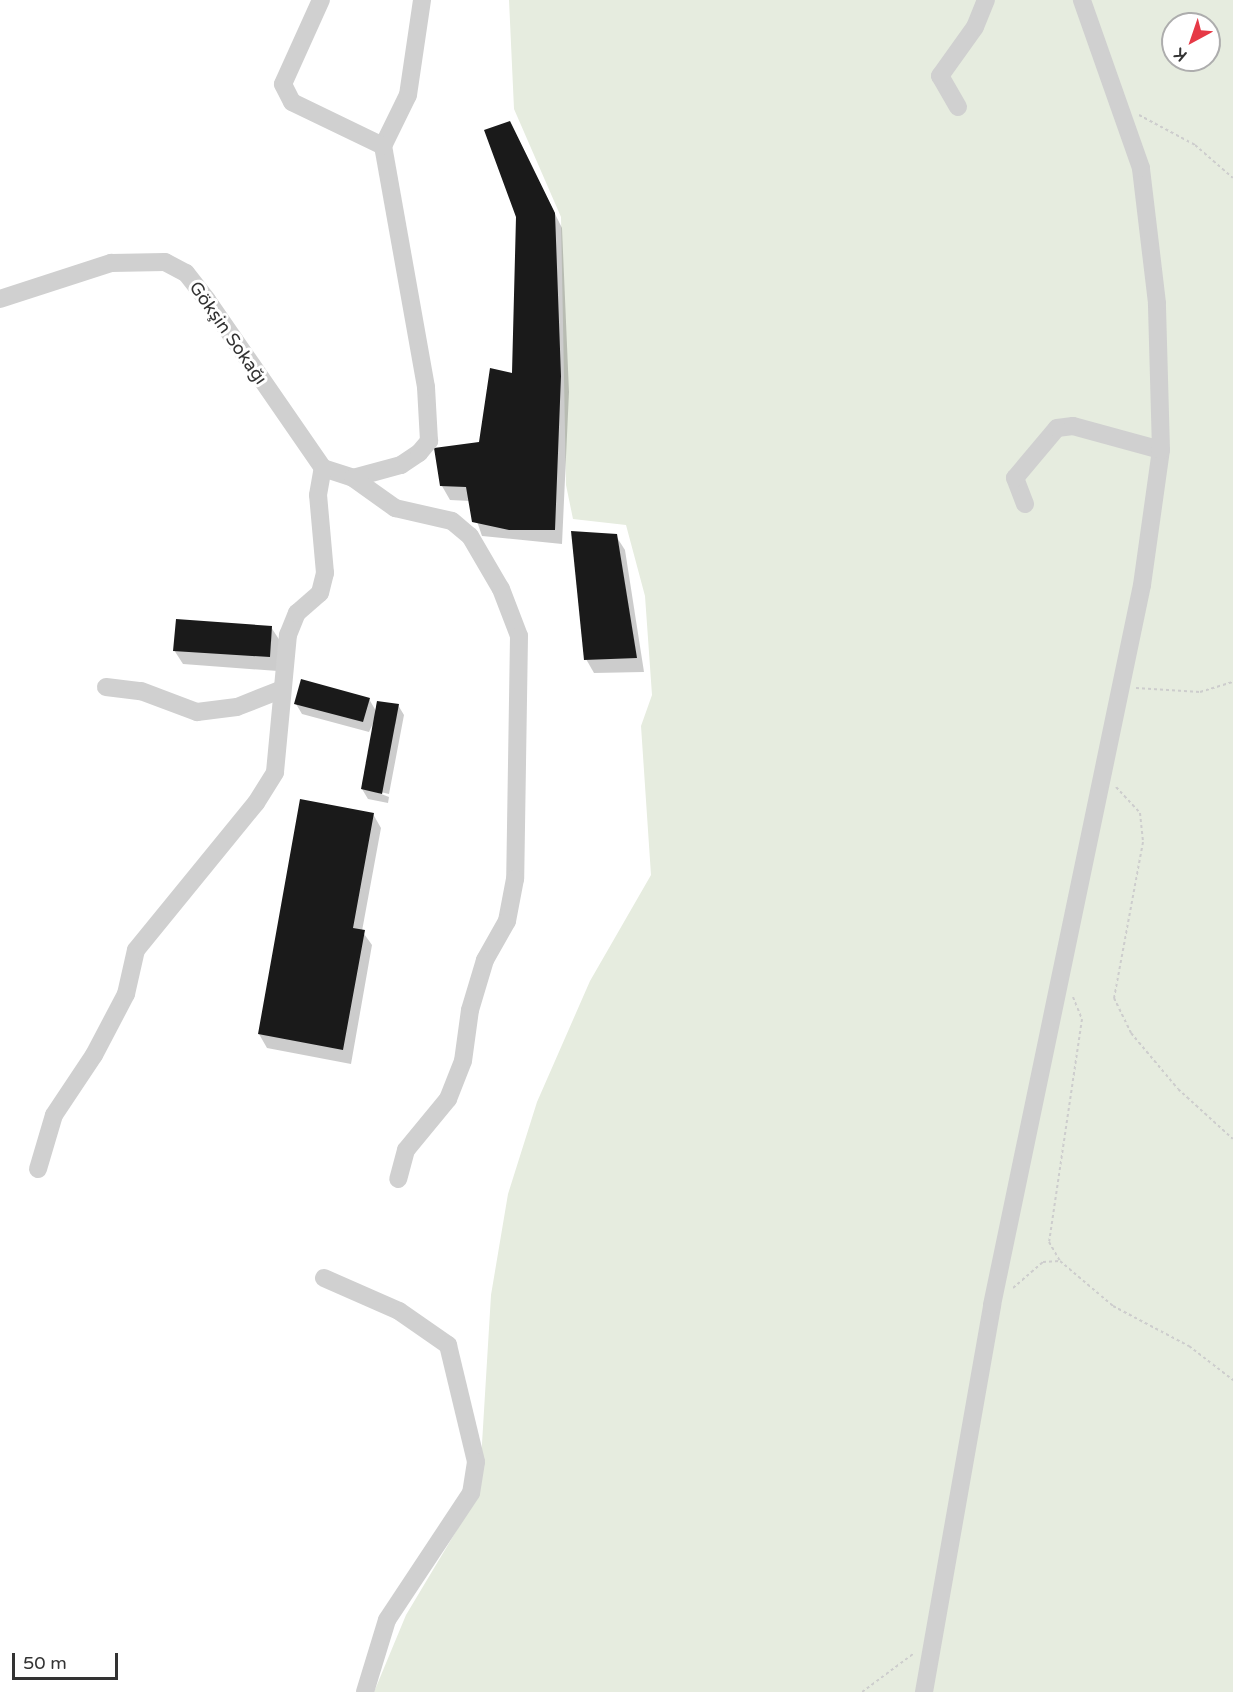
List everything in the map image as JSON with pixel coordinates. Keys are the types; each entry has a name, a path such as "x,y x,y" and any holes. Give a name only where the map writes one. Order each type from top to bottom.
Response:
{"street":[{"path":"321,0 286,66 286,94 315,115 383,146"},
{"path":"353,478 401,465 419,453 430,432 383,146 408,95 422,0"},
{"path":"958,107 940,76 975,27 986,0"},
{"path":"924,1692 992,1305 1064,971 1121,687 1161,450 1154,280 1142,168 1082,0"},
{"name":"Gökşin Sokağı","path":"0,299 111,263 140,259 179,270 207,300 323,468"},
{"path":"1025,504 1015,478 1023,462 1057,428 1073,426 1161,450"},
{"path":"38,1169 54,1115 94,1056 126,994 136,950 256,803 275,772 280,690 288,635 297,613 320,593 325,573 318,495 323,468 353,478 395,508 452,521 470,536 501,589 519,636 515,879 507,921 485,960 470,1010 463,1061 448,1099 406,1150 398,1179"},
{"path":"106,687 141,692 197,712 237,707 280,690"},
{"path":"324,1278 399,1311 448,1345 476,1462 471,1493 387,1620 365,1692"}],"path":[{"path":"1122,108 1195,145 1233,178"},
{"path":"1121,687 1200,692 1233,682"},
{"path":"1103,777 1131,797 1140,813 1143,842 1132,918 1116,976 1117,1006 1131,1033 1178,1089 1233,1139"},
{"path":"1064,971 1082,1019 1049,1242 1060,1261 1113,1306 1189,1346 1233,1380"},
{"path":"992,1305 1043,1262 1060,1261"},
{"path":"862,1692 933,1640"}],"shaded area":[{"path":"509,0 1233,0 1233,1692 374,1692 406,1615 479,1493 491,1295 508,1194 537,1102 590,981 651,875 641,726 652,695 645,596 626,525 573,519 566,485 561,217 514,109"}],"building":[{"path":"510,121 555,213 561,376 555,530 509,530 472,522 466,487 440,486 434,448 479,442 490,368 512,373 516,217 484,130"},
{"path":"571,531 617,534 637,658 584,660"},
{"path":"176,619 272,626 270,657 173,651"},
{"path":"301,679 370,698 363,722 294,704"},
{"path":"377,701 399,704 382,794 361,789"},
{"path":"300,799 374,813 353,928 365,930 343,1050 258,1034"}]}
